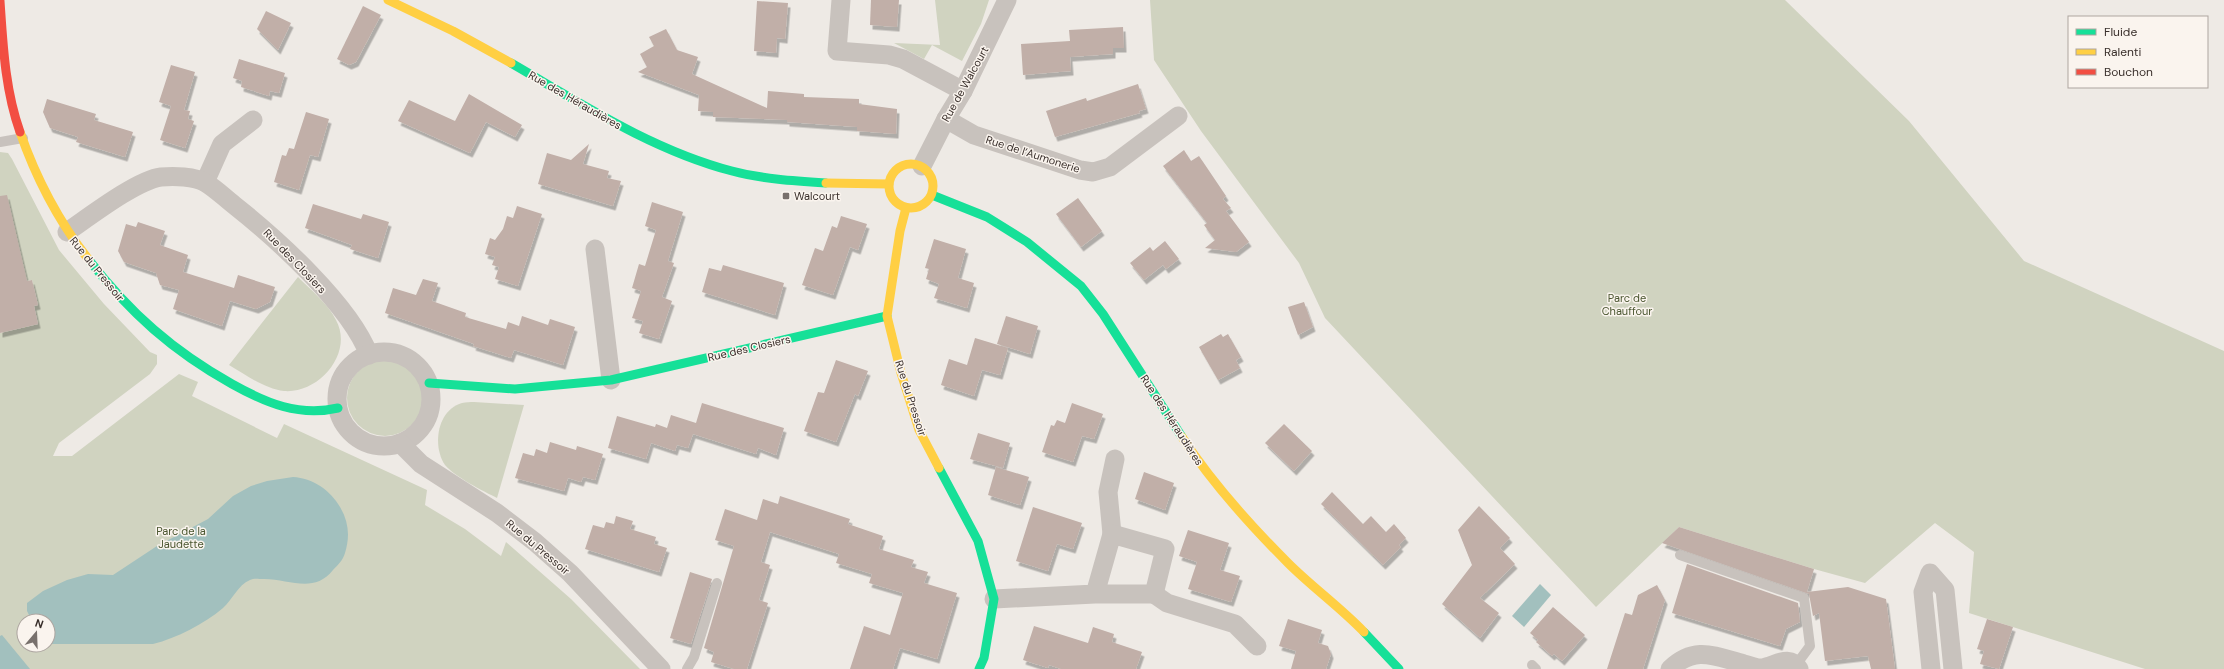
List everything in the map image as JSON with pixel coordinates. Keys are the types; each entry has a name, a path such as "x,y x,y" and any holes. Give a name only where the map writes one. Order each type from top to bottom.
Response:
{"street":[{"name":"Rue des Héraudières","path":"388,0 490,51 600,117 663,147 743,173 826,184 889,184"},
{"path":"841,0 837,51 889,54 903,59 963,91"},
{"name":"Rue de Walcourt","path":"922,166 946,119 963,91 1007,0"},
{"name":"Rue du Pressoir","path":"0,1 3,66 16,120 35,171 67,232 115,293 161,338 186,356 234,385 277,406 315,412 338,408"},
{"name":"Rue de l’Aumonerie","path":"946,119 974,135 1080,170 1093,172 1110,167 1178,116"},
{"path":"205,182 222,144 253,120"},
{"path":"910,164 922,166 933,178 934,187 932,195 923,205 915,208 906,208 894,200 889,184 893,173 902,165 910,164"},
{"name":"Rue des Closiers","path":"67,232 138,186 160,177 185,178 205,182 267,231 313,278 357,331 369,355"},
{"name":"Rue des Héraudières","path":"932,195 992,220 1027,242 1080,286 1103,314 1201,466 1231,503 1288,563 1351,619 1399,669"},
{"name":"Rue du Pressoir","path":"906,208 900,231 886,316 919,430 978,541 994,599 984,658 979,669"},
{"path":"595,249 610,380"},
{"name":"Rue des Closiers","path":"429,383 515,389 610,380 886,316"},
{"path":"383,352 405,357 422,370 429,383 431,398 427,420 418,432 400,443 378,445 358,438 343,421 338,408 339,386 346,373 356,362 369,355 383,352"},
{"name":"Rue du Pressoir","path":"400,443 421,464 497,513 535,542 570,573 661,669"},
{"path":"1095,594 1112,534 1108,492 1114,459"},
{"path":"1112,534 1166,549 1154,594"},
{"path":"1931,669 1923,592 1930,573 1945,590 1953,669"},
{"path":"994,599 1095,594 1154,594 1167,603 1235,624 1257,646"},
{"path":"1670,669 1686,656 1705,654 1760,668 1786,661 1798,667"}],"lane":[{"path":"0,142 23,138"},
{"path":"1680,555 1804,598 1810,646 1798,667"},
{"path":"687,669 694,656 717,583"}],"green space":[{"path":"935,0 989,0 981,24 962,61 932,45 924,59 894,43 940,45"},
{"name":"Parc de Chauffour","path":"1150,0 1785,0 1909,121 2024,261 2224,351 2224,669 2145,669 1969,613 1974,552 1935,523 1865,583 1814,569 1679,527 1596,607 1325,318 1299,263 1201,131 1154,60"},
{"name":"Parc de la Jaudette","path":"0,152 8,153 12,159 59,250 104,304 150,352 157,355 157,364 150,374 59,443 53,456 72,456 179,374 198,382 192,396 277,438 284,424 427,490 425,505 465,529 501,556 506,542 571,599 640,669 0,669 0,333 38,324 34,306 38,305 32,280 27,281 0,225"},
{"path":"298,277 319,297 333,314 340,333 340,345 337,358 321,379 309,386 297,390 277,390 263,385 229,365"},
{"path":"385,360 399,363 412,371 420,384 423,398 420,412 412,425 399,433 385,436 371,433 358,425 350,412 347,398 350,384 358,371 371,363"},
{"path":"466,402 524,405 497,498 455,474 445,465 441,457 438,439 442,421 447,413 454,407"}],"water":[{"path":"293,477 314,482 326,490 340,507 347,524 348,541 343,558 325,578 309,584 300,584 272,579 252,579 242,585 223,608 207,620 181,634 153,644 56,644 56,613 28,613 27,603 43,591 67,580 88,574 113,575 157,546 208,519 233,496 251,486 267,481"},
{"path":"1540,584 1551,595 1524,627 1512,616"},
{"path":"2,635 30,669 0,669 0,636"}],"building":[{"path":"871,0 899,0 897,27 870,25"},
{"path":"757,1 788,3 785,39 777,38 776,53 754,51"},
{"path":"363,6 381,15 356,62 349,65 337,59"},
{"path":"266,11 291,23 278,50 257,29"},
{"path":"1123,27 1124,48 1113,48 1113,54 1070,57 1071,71 1023,75 1021,44 1070,41 1069,30"},
{"path":"666,29 677,50 698,57 692,74 767,108 768,91 804,94 804,97 859,99 859,104 897,109 896,134 857,131 857,127 787,122 787,120 713,117 713,112 698,111 699,95 638,72 647,67 640,54 654,46 649,37"},
{"path":"239,59 285,73 279,93 270,91 269,96 241,87 242,81 233,78"},
{"path":"171,65 195,72 184,110 190,111 188,119 194,121 185,148 160,140 171,106 159,102"},
{"path":"1138,84 1146,109 1139,111 1140,113 1055,137 1046,111 1086,98 1087,101"},
{"path":"469,94 522,125 515,137 486,122 470,153 398,121 409,100 455,121"},
{"path":"47,99 96,114 94,120 133,132 125,157 76,142 78,137 50,128 43,112"},
{"path":"306,112 329,119 318,157 310,155 299,190 274,182 282,155 286,156 289,148 294,149"},
{"path":"589,144 583,164 609,171 607,178 621,181 613,206 538,184 547,153 571,160"},
{"path":"1184,150 1191,161 1199,156 1226,196 1223,199 1231,208 1226,211 1249,242 1236,252 1205,248 1215,240 1204,225 1207,223 1163,166"},
{"path":"7,195 27,281 32,280 38,305 34,306 38,324 0,333 0,196"},
{"path":"1078,198 1102,231 1081,247 1056,214"},
{"path":"652,202 683,212 668,261 674,263 662,297 672,301 659,339 639,333 643,321 632,318 641,291 632,288 639,264 645,266 656,230 645,226"},
{"path":"313,204 361,219 363,214 389,222 378,258 350,249 352,245 305,228"},
{"path":"517,206 542,214 518,286 495,279 499,267 492,265 495,257 485,254 490,238 495,240 503,229 507,216 513,218"},
{"path":"841,216 867,224 858,250 850,247 833,295 802,285 815,248 823,251 832,226 837,228"},
{"path":"138,222 165,231 160,245 188,255 183,272 234,288 238,275 275,287 270,302 256,309 230,301 222,326 173,309 179,290 160,285 156,273 124,262 118,251 126,224 136,227"},
{"path":"934,239 966,249 958,278 974,283 967,308 934,298 939,284 926,279 929,269 925,268"},
{"path":"1165,241 1179,259 1166,269 1163,265 1144,280 1130,263 1150,247 1153,251"},
{"path":"723,265 784,283 775,315 702,292 709,268 721,271"},
{"path":"423,279 438,283 432,301 466,313 465,317 506,329 508,322 519,326 522,316 548,325 550,319 575,327 563,365 514,350 511,358 473,346 474,344 385,313 393,288 416,295"},
{"path":"1304,302 1313,327 1298,335 1288,307"},
{"path":"1006,316 1038,326 1030,354 997,344"},
{"path":"1221,334 1223,337 1228,334 1241,357 1236,360 1240,368 1218,380 1199,347"},
{"path":"975,338 1008,348 1000,375 982,370 974,396 941,385 949,359 967,365"},
{"path":"836,360 868,371 858,396 855,394 836,442 804,431 818,392 824,393"},
{"path":"702,403 784,428 776,455 758,448 756,454 693,434 688,448 677,445 675,451 651,443 646,459 608,448 617,416 655,427 656,424 667,428 671,415 696,423"},
{"path":"1072,403 1103,414 1094,439 1082,436 1073,462 1042,452 1051,425 1054,426 1057,420 1065,423"},
{"path":"1284,424 1312,451 1294,471 1265,443"},
{"path":"978,433 1010,443 1003,468 970,459"},
{"path":"550,442 576,450 577,446 603,454 595,480 583,477 581,482 568,478 564,491 515,478 523,453 534,456 536,449 547,453"},
{"path":"996,467 1029,477 1020,505 988,495"},
{"path":"1144,472 1174,483 1165,510 1135,499"},
{"path":"1332,492 1363,524 1371,516 1386,532 1394,524 1406,538 1399,545 1401,547 1383,565 1321,504"},
{"path":"780,496 850,519 848,524 883,536 879,549 914,560 911,567 928,572 924,583 957,593 937,659 900,648 893,669 850,669 864,626 890,635 903,593 869,583 872,574 836,563 839,554 770,532 761,562 770,565 759,600 768,603 747,669 734,669 711,662 714,652 704,648 734,546 715,540 725,509 757,520 763,499 778,504"},
{"path":"1479,506 1510,538 1500,548 1515,564 1480,598 1499,613 1480,638 1442,604 1472,565 1458,530"},
{"path":"1033,507 1082,523 1073,549 1057,544 1048,571 1016,561"},
{"path":"616,516 633,521 630,529 656,537 654,544 667,548 659,572 585,549 593,525 604,528 606,522 614,524"},
{"path":"1679,527 1814,569 1807,592 1848,587 1886,599 1895,669 1871,669 1868,656 1825,661 1819,613 1813,616 1809,594 1662,543"},
{"path":"1188,530 1229,543 1220,570 1240,576 1231,602 1188,589 1197,562 1179,556"},
{"path":"1687,564 1798,603 1800,622 1786,629 1780,646 1672,613"},
{"path":"690,572 712,579 691,644 670,638"},
{"path":"1657,585 1665,600 1643,669 1607,669 1625,613 1632,615 1638,595"},
{"path":"1553,607 1585,635 1562,661 1554,654 1552,656 1536,642 1538,640 1530,633"},
{"path":"1288,619 1322,630 1318,643 1328,646 1331,654 1326,669 1291,669 1296,651 1279,646"},
{"path":"1987,619 2013,627 1999,669 1980,664 1984,651 1977,649"},
{"path":"1034,626 1088,643 1093,627 1114,634 1112,642 1142,652 1136,669 1061,669 1049,665 1048,668 1023,660"}],"traffic: fast":[{"path":"511,63 591,110 618,124 674,151 702,162 732,171 766,178 826,183"},
{"path":"932,195 987,217 1027,242 1081,286 1103,314 1182,437"},
{"path":"89,260 120,297 154,330 191,358 232,384 257,397 296,409 310,411 338,408"},
{"path":"429,383 515,389 611,380 887,316"},
{"path":"939,468 978,541 994,599 984,658 979,669"},
{"path":"1364,632 1399,669"}],"traffic: slow":[{"path":"388,0 453,31 511,63"},
{"path":"20,132 33,166 49,199 58,215 89,260"},
{"path":"907,164 915,164 920,165 927,170 932,177 933,186 932,195 927,202 920,207 907,208 899,205 892,198 889,190 889,182 892,174 899,167 907,164"},
{"path":"826,183 889,184"},
{"path":"906,208 900,231 887,316 901,373 919,430 939,468"},
{"path":"1182,437 1218,487 1259,533 1297,572 1364,632"}],"traffic: jam":[{"path":"0,1 8,84 20,132"}],"place":[{"name":"Walcourt","path":"786,196"}]}
